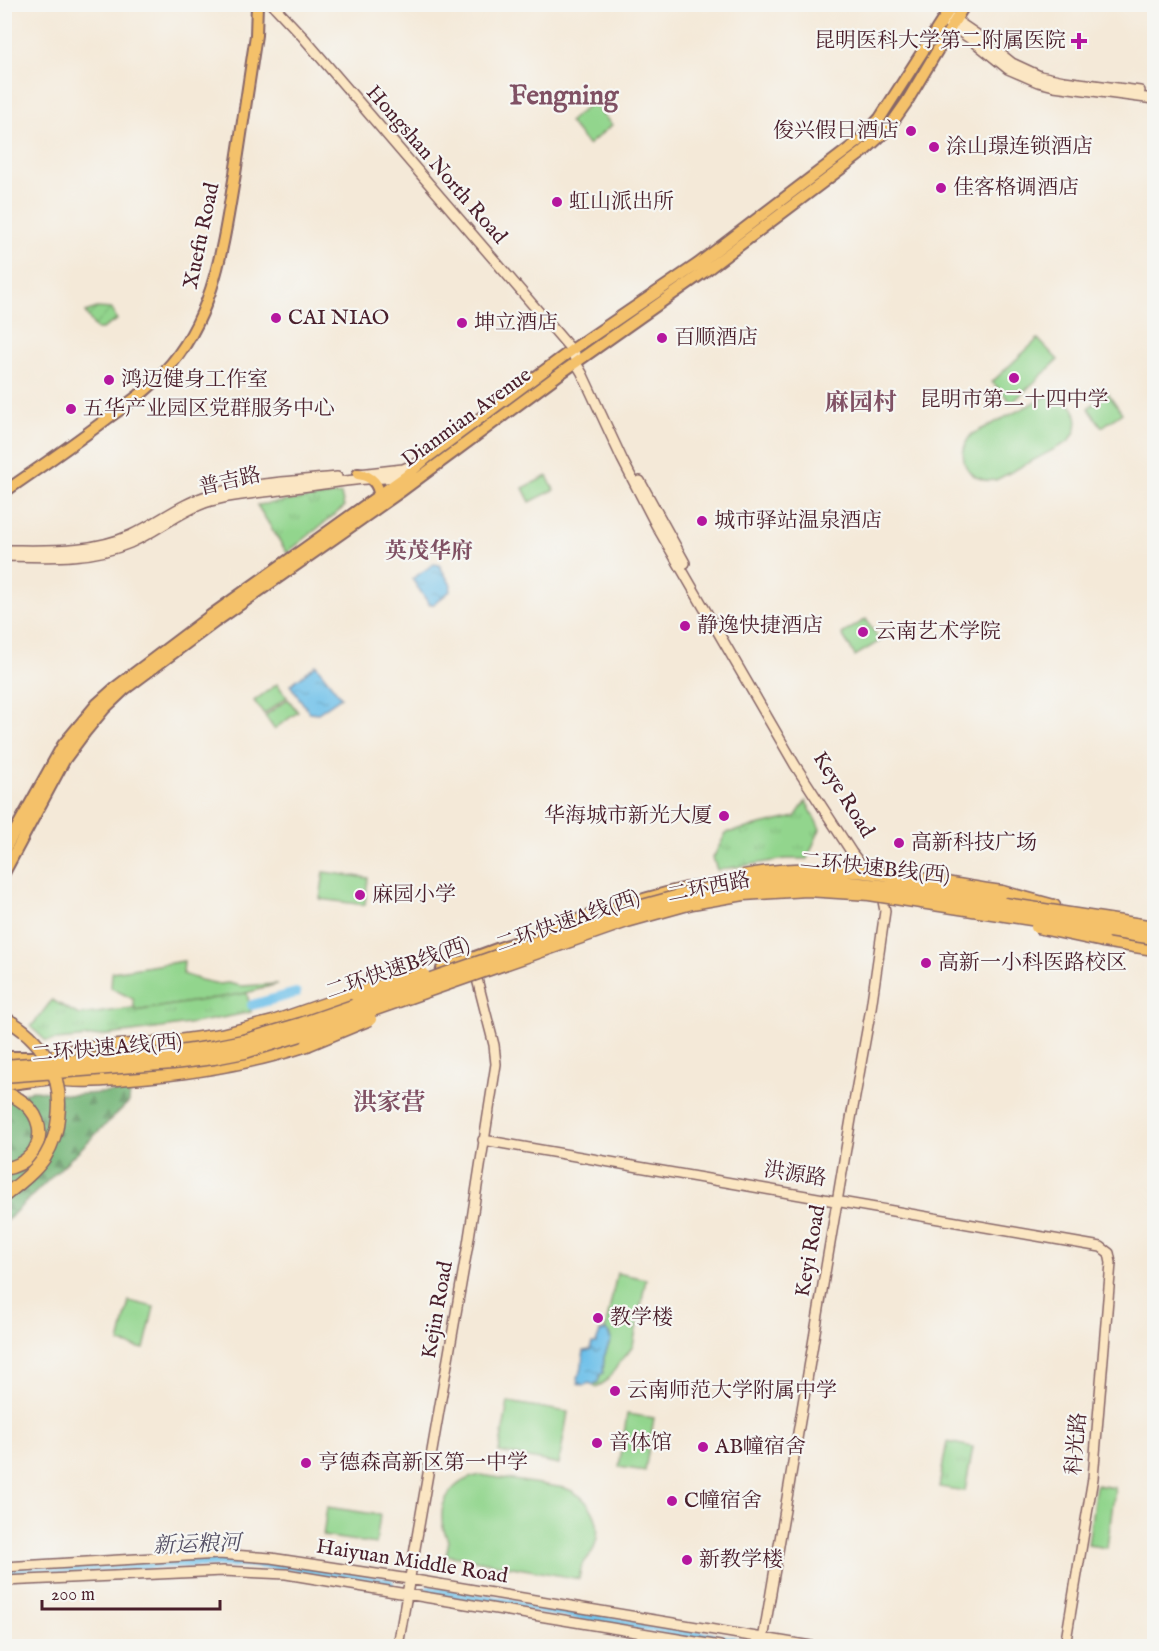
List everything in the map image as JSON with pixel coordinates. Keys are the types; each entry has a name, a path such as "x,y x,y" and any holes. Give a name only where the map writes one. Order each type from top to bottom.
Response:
{"highway":[{"path":"679,895 714,883 745,876 782,870 807,869 872,873 1002,892 1054,906"},
{"name":"二环快速B线(西)","path":"4,1066 172,1053 243,1041 301,1024 613,915 679,895 753,882 831,880 901,888 1155,927"},
{"name":"二环快速A线(西)","path":"4,1076 173,1064 235,1054 291,1039 471,979 638,918 692,903 734,895 785,891 830,891 884,896 1155,938"},
{"path":"966,908 1081,937 1155,949"},
{"path":"50,1057 79,1050 186,1040 251,1028 391,982 491,957"},
{"path":"52,1078 85,1081 137,1077 216,1069 248,1062 282,1053 471,979"},
{"path":"4,1018 28,1034 48,1058 56,1077 59,1106 56,1129 46,1154 35,1169 4,1196"},
{"path":"4,1093 19,1098 28,1105 35,1114 39,1129 38,1142 29,1157 20,1164 4,1169"}],"main road":[{"name":"Xuefu Road","path":"4,492 140,394 165,372 191,337 214,282 228,215 256,35 258,4"},
{"name":"Dianmian Avenue","path":"4,873 65,759 104,709 125,689 370,507 379,494 406,476 428,457 572,350 698,264 859,141 880,118 950,17 965,4"},
{"name":"Dianmian Avenue","path":"4,851 63,745 97,704 116,687 210,616 370,507 435,466 704,272 863,152 887,130 906,103 950,17"},
{"path":"358,477 366,476 372,480 379,494"},
{"path":"358,477 369,488 370,507"},
{"name":"二环西路","path":"4,1057 50,1057 172,1047 212,1042 252,1033 299,1019 600,913 664,893 742,878 825,875 871,878 1155,921"},
{"name":"二环西路","path":"4,1085 52,1078 184,1068 247,1057 293,1044 471,979 629,926 714,904 765,897 836,897 883,902 1155,943"},
{"path":"50,1057 45,1061 43,1069 46,1076 52,1078"}],"street":[{"name":"Hongshan North Road","path":"272,4 303,37 572,350"},
{"path":"950,17 1020,68 1040,76 1155,99"},
{"path":"1089,87 1155,93"},
{"name":"Keye Road","path":"572,350 622,459 656,525 795,765 863,867"},
{"name":"普吉路","path":"4,556 88,555 131,543 180,514 210,502 239,495 403,469 428,457"},
{"path":"372,480 420,473 435,466"},
{"name":"普吉路","path":"4,550 86,549 131,535 177,508 208,495 238,488 358,477"},
{"name":"Keyi Road","path":"763,1642 885,916 883,902 863,867"},
{"name":"Kejin Road","path":"398,1647 468,1244 496,1064 496,1053 471,979"},
{"name":"洪源路","path":"483,1140 1101,1247"},
{"name":"科光路","path":"1065,1647 1094,1467 1111,1263 1109,1253 1101,1247"},
{"name":"Haiyuan Middle Road","path":"4,1567 219,1554 271,1558 409,1579 763,1642 811,1647"},
{"name":"Haiyuan Middle Road","path":"4,1581 173,1573 286,1574 720,1647"}],"green space":[{"path":"592,102 612,125 588,145 569,122"},
{"path":"97,308 112,309 117,320 102,329 96,329 85,312"},
{"path":"1038,339 1058,360 1012,403 992,382"},
{"path":"1108,393 1122,413 1102,427 1088,408"},
{"path":"1051,396 1067,402 1075,413 1076,428 1068,442 996,480 986,480 971,473 966,466 964,451 966,442 972,434"},
{"path":"547,476 554,490 530,502 523,488"},
{"path":"341,494 344,507 287,553 257,505"},
{"path":"866,619 880,641 855,656 842,634"},
{"path":"277,684 287,697 264,714 254,701"},
{"path":"288,699 298,712 274,729 265,716"},
{"path":"806,801 820,829 807,859 785,859 717,870 713,858 726,833 795,817"},
{"path":"324,872 368,878 365,905 320,899"},
{"path":"184,961 183,974 201,980 241,986 277,984 243,994 135,1011 133,999 111,988 112,972"},
{"path":"247,993 251,1012 175,1026 46,1041 31,1027 52,1000 79,1015 135,1008 136,1011"},
{"path":"32,1090 70,1095 130,1091 129,1102 5,1222 5,1102"},
{"path":"617,1273 646,1279 633,1346 607,1380 595,1387 593,1385 598,1382 603,1373 604,1357 610,1341 610,1335 605,1330"},
{"path":"129,1301 154,1307 144,1349 119,1343"},
{"path":"508,1402 568,1412 559,1464 499,1452"},
{"path":"627,1414 654,1418 645,1471 619,1467"},
{"path":"947,1442 973,1447 965,1491 939,1487"},
{"path":"481,1475 565,1488 587,1503 596,1518 597,1536 593,1551 582,1565 579,1579 446,1555 448,1543 442,1517 446,1500 450,1492 463,1481"},
{"path":"1096,1485 1115,1488 1107,1548 1088,1545"},
{"path":"327,1507 380,1515 376,1544 323,1536"}],"water":[{"path":"434,564 439,565 451,585 450,591 434,604 429,604 412,579"},
{"path":"316,665 341,697 318,713 309,712 290,685"},
{"path":"607,1331 611,1339 604,1357 603,1373 598,1382 593,1385 578,1383 577,1377 581,1372 584,1351 590,1350 592,1343 596,1343 600,1332"}],"waterway":[{"path":"252,1005 296,993"},
{"name":"新运粮河","path":"4,1572 169,1563 245,1562 292,1566 389,1583"},
{"name":"新运粮河","path":"430,1590 741,1643"}],"place":[{"name":"昆明医科大学第二附属医院","path":"1079,41"},
{"name":"俊兴假日酒店","path":"911,131"},
{"name":"涂山璟连锁酒店","path":"934,147"},
{"name":"佳客格调酒店","path":"941,188"},
{"name":"虹山派出所","path":"557,202"},
{"name":"CAI NIAO","path":"276,318"},
{"name":"坤立酒店","path":"462,323"},
{"name":"百顺酒店","path":"662,338"},
{"name":"昆明市第二十四中学","path":"1014,378"},
{"name":"鸿迈健身工作室","path":"109,380"},
{"name":"五华产业园区党群服务中心","path":"71,409"},
{"name":"城市驿站温泉酒店","path":"702,521"},
{"name":"静逸快捷酒店","path":"685,626"},
{"name":"云南艺术学院","path":"863,632"},
{"name":"华海城市新光大厦","path":"724,816"},
{"name":"高新科技广场","path":"899,843"},
{"name":"麻园小学","path":"360,895"},
{"name":"高新一小科医路校区","path":"926,963"},
{"name":"教学楼","path":"598,1318"},
{"name":"云南师范大学附属中学","path":"615,1391"},
{"name":"音体馆","path":"597,1443"},
{"name":"AB幢宿舍","path":"703,1447"},
{"name":"亨德森高新区第一中学","path":"306,1463"},
{"name":"C幢宿舍","path":"672,1501"},
{"name":"新教学楼","path":"687,1560"}],"district":[{"name":"Fengning","path":"564,97"},
{"name":"麻园村","path":"861,403"},
{"name":"英茂华府","path":"429,552"},
{"name":"洪家营","path":"389,1103"}]}
